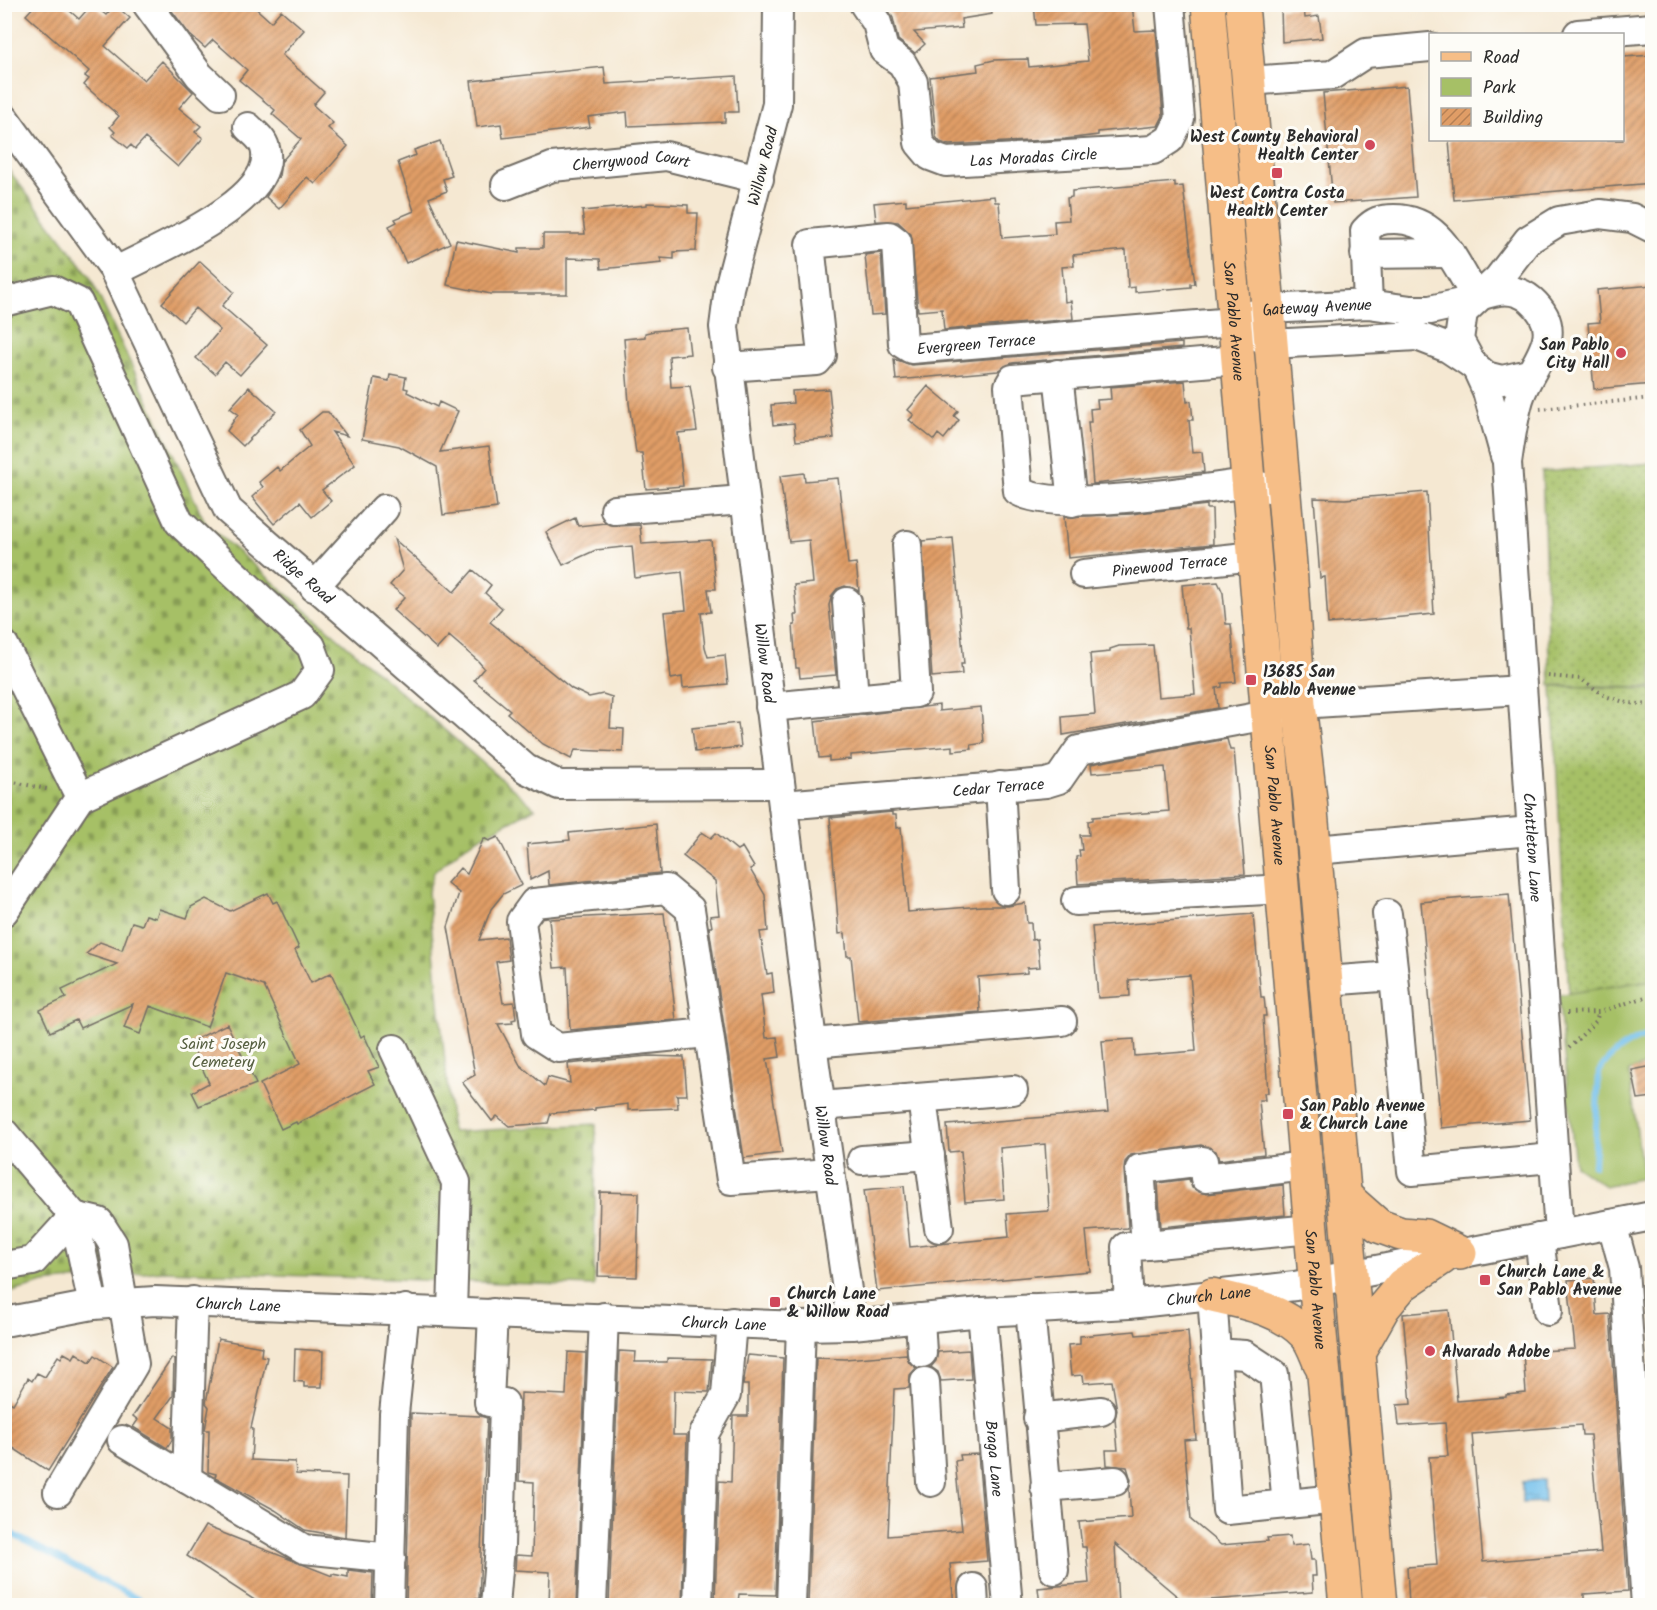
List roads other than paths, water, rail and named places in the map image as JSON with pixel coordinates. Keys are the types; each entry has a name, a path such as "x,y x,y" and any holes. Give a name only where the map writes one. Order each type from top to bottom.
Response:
{"main road":[{"name":"San Pablo Avenue","path":"1208,4 1311,1229 1338,1499 1346,1605"},
{"name":"San Pablo Avenue","path":"1242,4 1284,492 1299,704 1315,850 1380,1605"},
{"path":"1282,877 1291,872 1298,885 1305,946 1314,974 1326,981"},
{"path":"1345,1196 1379,1226 1401,1234 1425,1236 1451,1256 1402,1285 1383,1308 1358,1352"},
{"path":"1212,1295 1259,1306 1286,1318 1306,1335 1324,1371"},
{"path":"1338,1499 1352,1512 1360,1530 1368,1605"}],"street":[{"path":"147,4 199,75 220,94"},
{"name":"Willow Road","path":"778,4 777,104 729,288 724,327 743,500 821,1106 852,1325"},
{"name":"Las Moradas Circle","path":"864,4 877,23 884,50 902,63 913,82 919,143 930,156 946,162 1153,150 1170,139 1180,119 1170,4"},
{"path":"1590,33 1653,28"},
{"path":"1249,81 1332,75 1366,53 1429,47"},
{"name":"Ridge Road","path":"4,118 115,272 228,510 314,586 526,769 559,785 781,794"},
{"path":"115,272 221,215 259,180 267,156 261,140 248,127"},
{"name":"Cherrywood Court","path":"506,185 552,167 666,156 759,179"},
{"path":"1476,298 1499,289 1511,290 1526,296 1537,306 1545,318 1548,332 1540,358 1529,374 1502,380 1486,376 1474,367 1459,340 1459,327 1463,312 1476,298 1498,279 1528,240 1559,221 1600,214 1632,218 1653,228"},
{"path":"1368,304 1365,231 1372,223 1391,219 1407,219 1424,224 1450,253 1476,298"},
{"path":"1537,306 1530,275 1534,259 1559,221"},
{"name":"Evergreen Terrace","path":"727,367 817,361 822,355 810,244 889,236 897,242 903,344 911,349 1233,322"},
{"path":"4,302 53,290 78,302 178,522 311,646 320,670 302,695 80,797 4,911"},
{"name":"Gateway Avenue","path":"1233,322 1268,309 1368,304 1411,310 1430,310 1476,298"},
{"name":"Gateway Avenue","path":"1233,322 1271,344 1417,336 1448,348 1474,367"},
{"path":"1238,360 1013,379 1009,386 1018,491 1028,496 1072,502 1249,483 1284,492"},
{"name":"Chattleton Lane","path":"1474,367 1487,391 1507,463 1552,1158 1548,1311"},
{"path":"1058,374 1072,502"},
{"name":"Chattleton Lane","path":"1507,463 1520,398 1529,374"},
{"path":"615,510 743,500"},
{"path":"314,586 384,509"},
{"path":"770,707 916,693 907,545"},
{"name":"Pinewood Terrace","path":"1084,574 1255,556"},
{"path":"847,602 854,699"},
{"path":"4,645 80,797"},
{"name":"Cedar Terrace","path":"781,794 1046,783 1059,779 1079,750 1268,715 1299,704 1522,690"},
{"path":"1000,786 1006,890"},
{"path":"1315,850 1531,831"},
{"path":"1076,901 1282,877"},
{"path":"707,1033 558,1048 536,1034 521,921 534,903 666,889 690,909 731,1180 830,1173"},
{"path":"1387,914 1412,1171 1552,1158"},
{"path":"1326,981 1394,976"},
{"path":"813,1044 1062,1021"},
{"path":"394,1049 456,1182 452,1311"},
{"path":"821,1106 1013,1090"},
{"path":"922,1098 939,1228"},
{"path":"4,1133 74,1216 93,1305"},
{"path":"862,1160 930,1155"},
{"path":"1146,1245 1140,1169 1203,1161 1205,1178 1306,1166"},
{"path":"4,1266 33,1261 74,1216"},
{"path":"58,1492 134,1364 113,1244 99,1222 74,1216"},
{"name":"Church Lane","path":"4,1322 93,1305 193,1301 801,1326 852,1325 982,1312 1129,1304 1316,1283 1653,1216"},
{"path":"1612,1224 1624,1268 1646,1500 1648,1564 1646,1605"},
{"path":"1129,1304 1126,1247 1311,1229"},
{"path":"1212,1295 1227,1510 1338,1499"},
{"path":"188,1479 193,1301"},
{"path":"389,1605 394,1414 405,1309"},
{"path":"1030,1309 1053,1570"},
{"name":"Braga Lane","path":"982,1312 1008,1605"},
{"path":"493,1313 489,1402 504,1403 500,1546 495,1605"},
{"path":"592,1605 604,1317"},
{"path":"920,1318 922,1353"},
{"path":"698,1605 705,1434 726,1395 732,1322"},
{"path":"790,1605 801,1326"},
{"path":"1216,1353 1245,1355 1274,1374 1287,1504"},
{"path":"925,1382 931,1482"},
{"path":"1038,1418 1101,1412"},
{"path":"122,1440 304,1549 391,1558"},
{"path":"1045,1487 1115,1481"}],"water":[{"path":"1543,1480 1544,1502 1522,1503 1522,1482"}],"waterway":[{"path":"1594,1165 1599,1072 1603,1065 1622,1048 1652,1034"},
{"path":"4,1530 151,1606"}],"place":[{"name":"West County Behavioral Health Center","path":"1370,145"},
{"name":"West Contra Costa Health Center","path":"1277,173"},
{"name":"San Pablo City Hall","path":"1621,353"},
{"name":"13685 San Pablo Avenue","path":"1251,680"},
{"name":"San Pablo Avenue & Church Lane","path":"1288,1114"},
{"name":"Church Lane & San Pablo Avenue","path":"1485,1280"},
{"name":"Church Lane & Willow Road","path":"775,1302"},
{"name":"Alvarado Adobe","path":"1430,1351"}],"park label":[{"name":"Saint Joseph Cemetery","path":"223,1052"}]}
